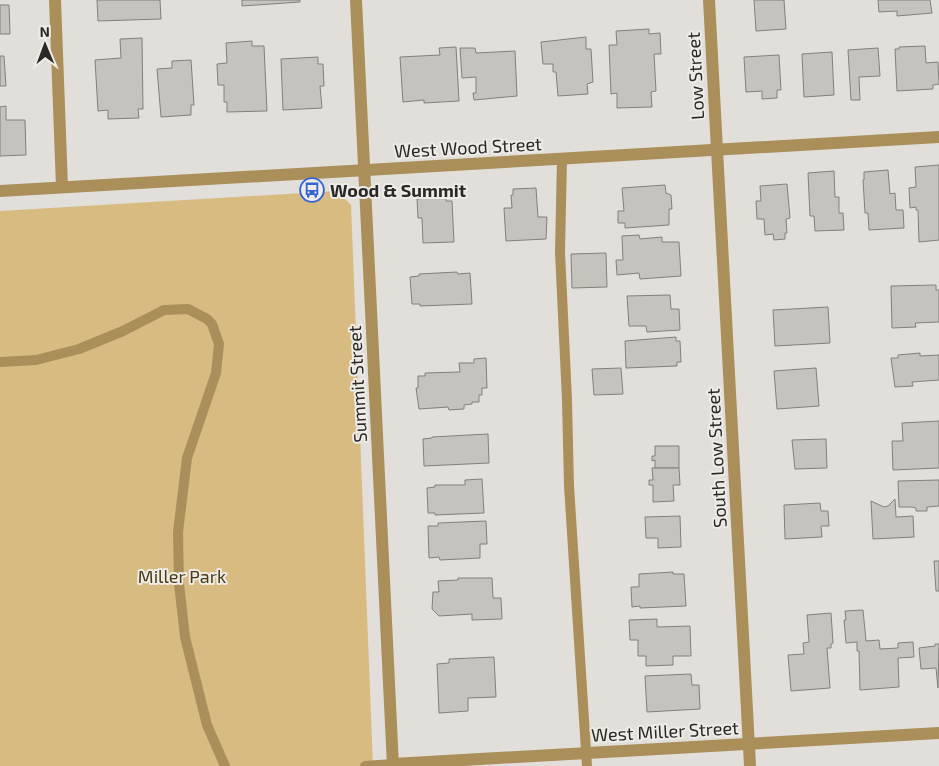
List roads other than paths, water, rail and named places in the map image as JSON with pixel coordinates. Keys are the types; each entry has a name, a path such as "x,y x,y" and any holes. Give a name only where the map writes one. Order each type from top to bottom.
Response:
{"street":[{"path":"55,0 62,187"},
{"name":"Summit Street","path":"356,0 393,765"},
{"name":"Low Street","path":"708,0 717,149"},
{"name":"West Wood Street","path":"0,191 939,137"},
{"name":"South Low Street","path":"717,149 750,766"},
{"name":"West Miller Street","path":"393,765 939,733"}],"lane":[{"path":"562,158 561,271 569,486 586,766"},
{"path":"0,362 36,360 79,349 123,331 164,310 188,309 207,318 212,324 219,344 216,374 187,458 178,532 179,584 185,637 207,725 226,766"},
{"path":"365,766 393,765"}],"place":[{"name":"Wood & Summit","path":"312,190"}],"park label":[{"name":"Miller Park","path":"182,576"}]}
